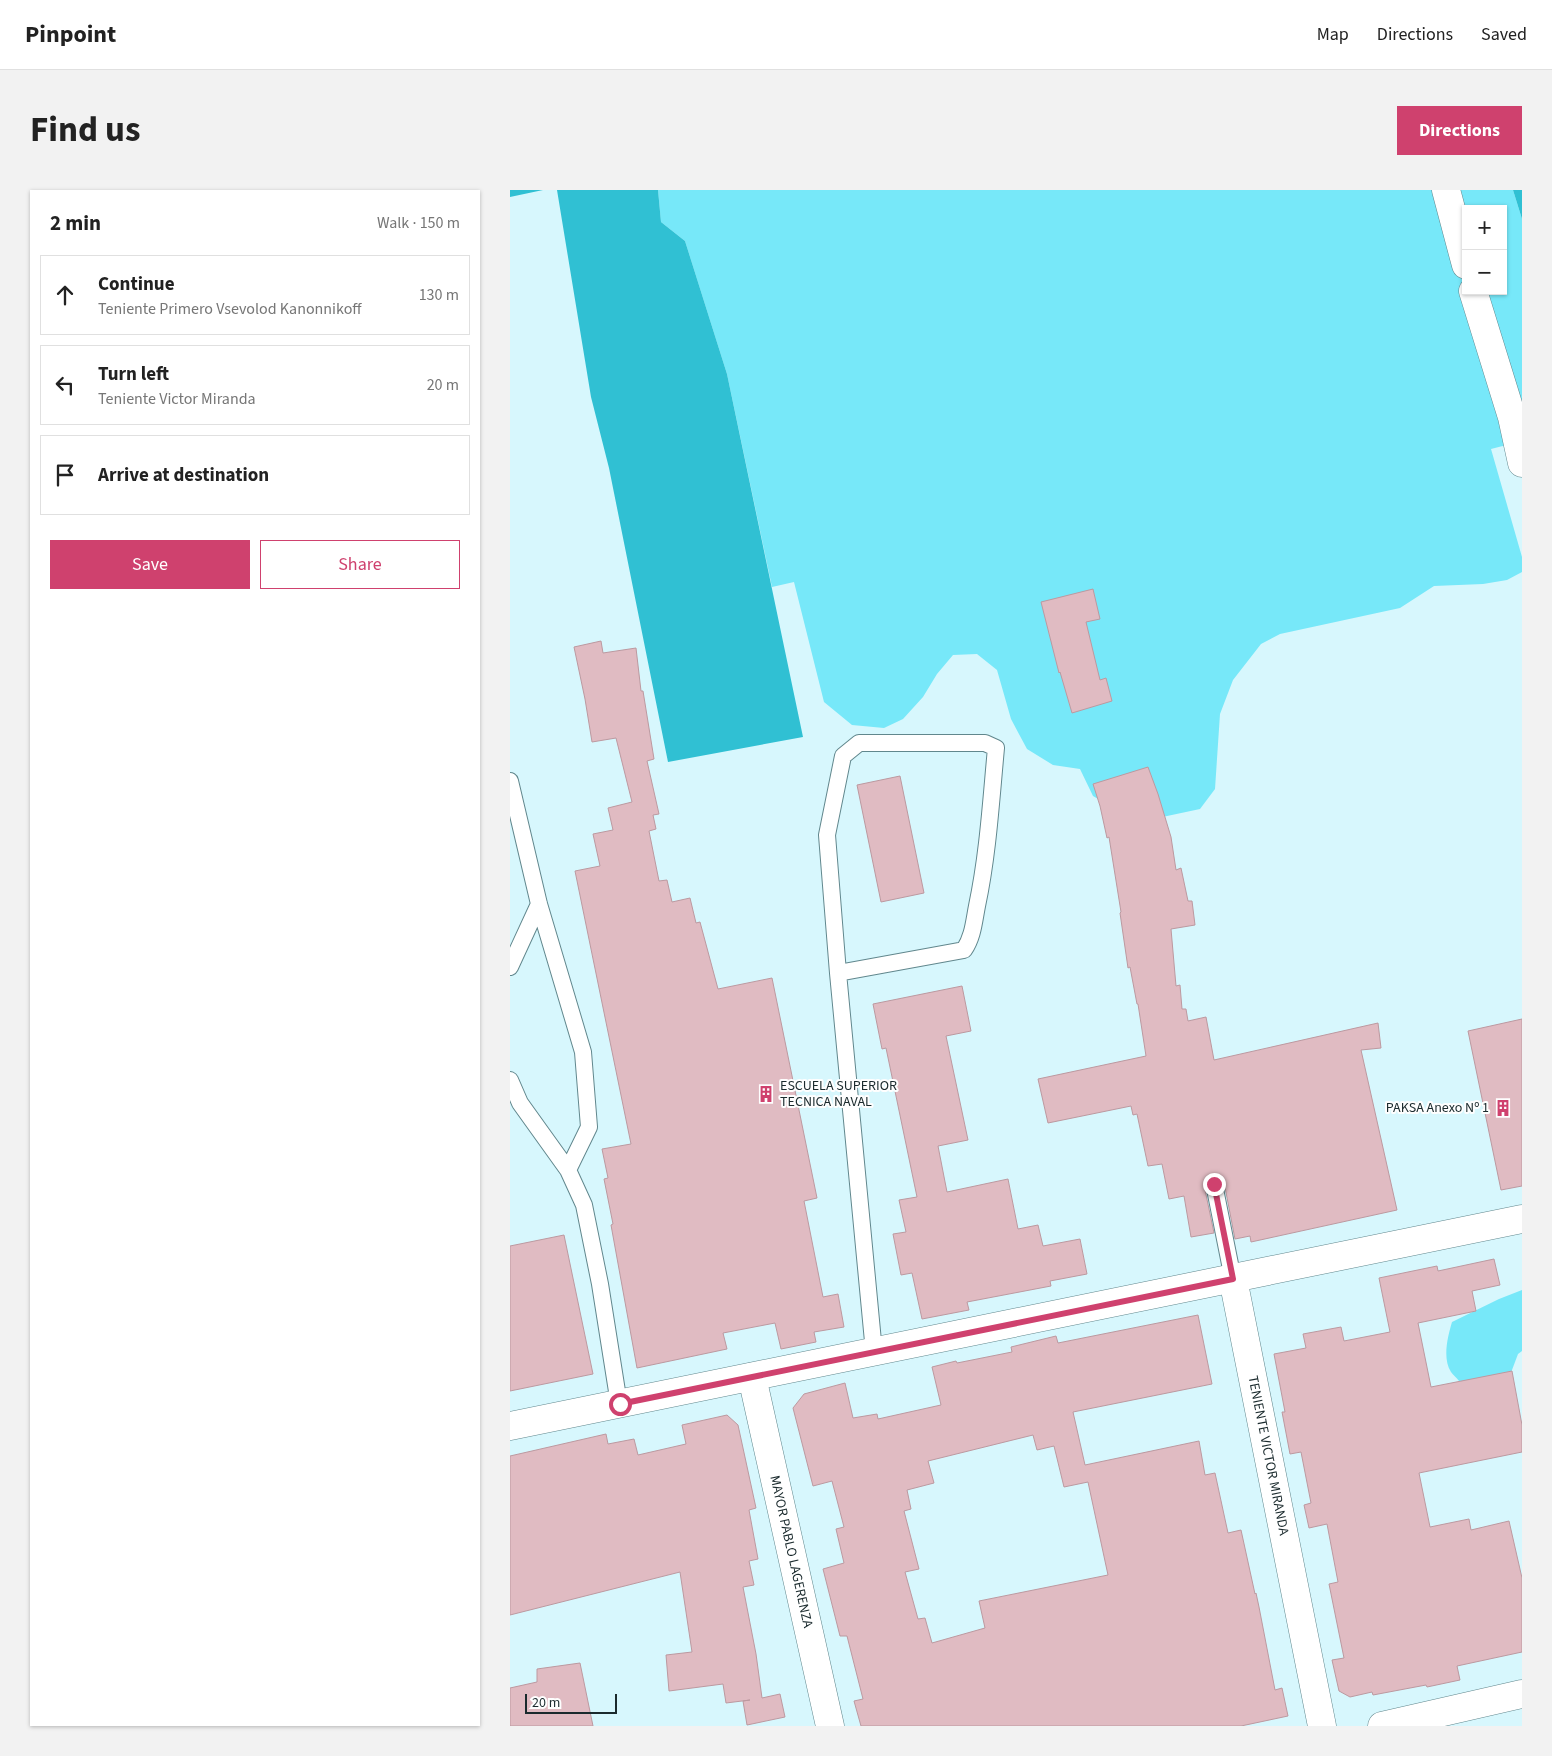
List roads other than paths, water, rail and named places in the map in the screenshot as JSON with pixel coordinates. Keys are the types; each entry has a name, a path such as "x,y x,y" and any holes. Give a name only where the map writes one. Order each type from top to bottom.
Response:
{"street":[{"path":"1446,190 1462,250"},
{"path":"1474,295 1512,417 1522,463"},
{"path":"510,1426 1522,1219"},
{"name":"TENIENTE VICTOR MIRANDA","path":"1233,1279 1322,1726"},
{"name":"MAYOR PABLO LAGERENZA","path":"752,1377 830,1726"},
{"path":"1382,1726 1522,1694"}],"lane":[{"path":"838,973 964,950 970,940 982,884 996,748 985,743 859,743 843,756 827,835 838,973 874,1352"},
{"path":"510,781 539,904 583,1052 589,1127 568,1170"},
{"path":"510,967 539,904"},
{"path":"510,1080 520,1103 568,1170 584,1205 600,1284 620,1404"},
{"name":"TENIENTE VICTOR MIRANDA","path":"1214,1184 1233,1279"}],"place":[{"name":"ESCUELA SUPERIOR TECNICA NAVAL","path":"766,1094"},
{"name":"PAKSA Anexo Nº 1","path":"1503,1108"}]}
